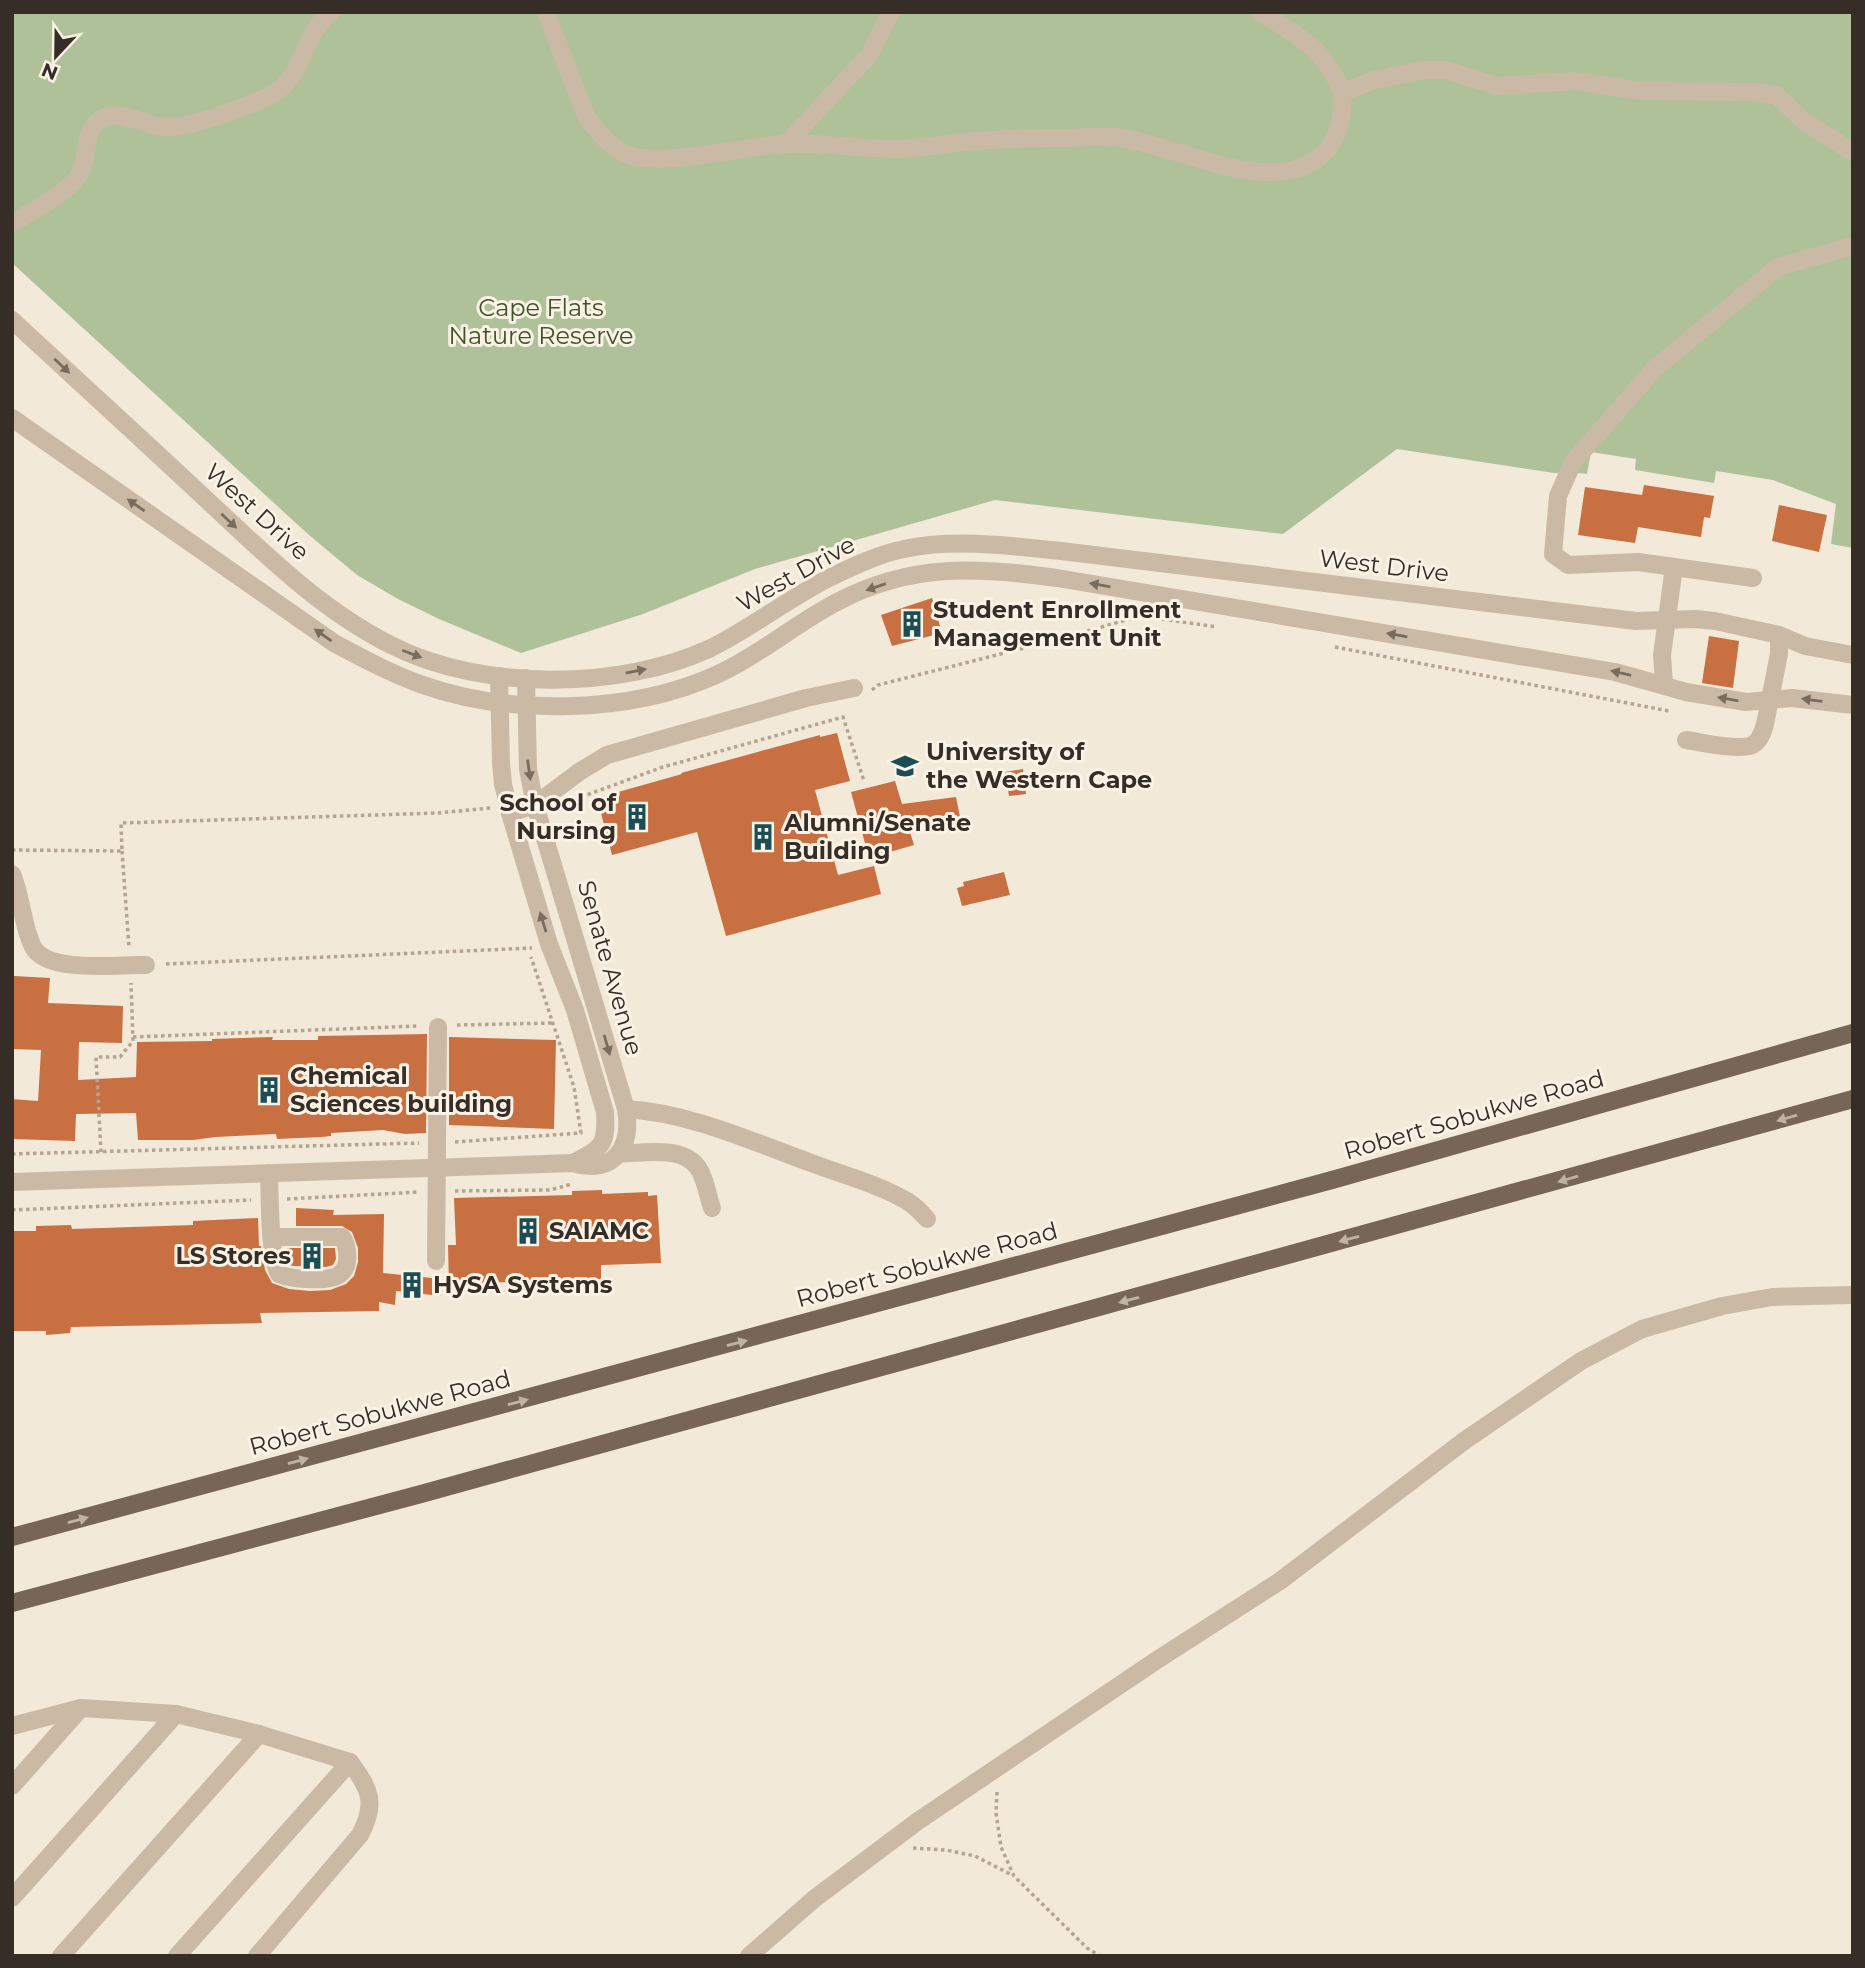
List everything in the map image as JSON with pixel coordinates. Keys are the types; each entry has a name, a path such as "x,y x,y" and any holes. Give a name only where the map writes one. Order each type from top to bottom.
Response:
{"main road":[{"name":"Robert Sobukwe Road","path":"12,1537 1306,1188 1853,1033"},
{"path":"12,1603 421,1494 1853,1100"}],"lane":[{"path":"12,223 74,180 84,161 88,136 97,122 104,117 115,115 163,127 184,126 270,95 290,79 321,21 331,12"},
{"path":"547,12 586,116 597,131 617,149 629,155 646,158 676,157 786,144 901,149 992,139 1112,137 1150,143 1242,170 1278,173 1300,168 1327,151 1342,120 1342,93 1331,66 1319,52 1260,12"},
{"path":"786,144 870,54 891,12"},
{"path":"1342,93 1374,80 1425,70 1446,70 1497,86 1575,82 1641,91 1755,92 1776,95 1805,122 1853,152"},
{"path":"1752,578 1638,562 1568,565 1553,554 1559,496 1573,462 1654,369 1778,267 1853,246"},
{"name":"West Drive","path":"12,320 276,564 326,605 394,647 428,660 499,676 577,679 614,676 659,667 745,630 828,578 869,560 905,548 954,545 1002,545 1061,551 1612,618 1716,621 1779,635 1805,646 1853,655"},
{"name":"West Drive","path":"12,418 334,643 379,667 422,684 460,696 499,703 587,704 623,701 666,692 714,676 753,657 839,601 908,576 950,569 998,570 1057,578 1615,672 1686,692 1746,702 1792,698 1853,705"},
{"path":"1664,684 1662,655 1674,567"},
{"path":"1686,740 1743,747 1754,744 1762,735 1779,654 1779,635"},
{"name":"Senate Avenue","path":"499,676 503,810 549,944 575,1010 605,1112 603,1143 581,1166"},
{"name":"Senate Avenue","path":"526,678 528,769 536,805 626,1109 626,1138 618,1154"},
{"path":"503,810 536,805 579,772 607,755 806,698 862,690"},
{"path":"12,874 32,946 45,958 64,965 138,965"},
{"path":"565,986 588,980"},
{"path":"436,1261 437,1026"},
{"path":"626,1109 656,1112 698,1122 825,1168 904,1199 917,1207 927,1219"},
{"path":"12,1182 438,1167 598,1167 618,1154 662,1153 674,1154 692,1161 700,1171 712,1208"},
{"path":"269,1173 273,1237"},
{"path":"749,1956 814,1899 886,1845 1157,1660 1280,1581 1464,1441 1581,1361 1642,1329 1721,1306 1772,1297 1853,1295"},
{"path":"12,1786 80,1708"},
{"path":"12,1726 80,1708 176,1714 259,1734 350,1762 364,1781 371,1799 369,1817 360,1835 257,1956"},
{"path":"12,1898 176,1714"},
{"path":"61,1956 259,1734"},
{"path":"177,1956 350,1762"}],"path":[{"path":"862,690 1140,616 1221,627"},
{"path":"1330,646 1669,711"},
{"path":"572,800 663,767 843,716 864,781"},
{"path":"101,1152 96,1057 120,1057 133,1041 138,965 122,851 121,823 503,810"},
{"path":"12,850 122,851"},
{"path":"12,1154 438,1142 581,1133 574,1087 525,936"},
{"path":"138,965 528,948 549,944"},
{"path":"132,1037 553,1023"},
{"path":"1002,1764 996,1813 1001,1847 1014,1876"},
{"path":"886,1845 946,1850 975,1856 1014,1876 1087,1948 1100,1956"}],"green space":[{"name":"Cape Flats Nature Reserve","path":"12,12 1853,12 1853,548 1831,544 1836,504 1773,480 1716,471 1714,483 1635,470 1636,459 1591,452 1587,474 1554,473 1397,449 1283,534 995,500 755,569 643,614 521,653 439,619 357,575 309,535 12,263"}],"building":[{"path":"1644,485 1714,496 1710,518 1704,517 1701,537 1638,527 1635,543 1578,535 1585,487 1642,495"},
{"path":"1779,505 1827,515 1819,552 1772,541"},
{"name":"Student Enrollment Management Unit","path":"932,598 942,633 892,646 881,615"},
{"path":"1709,636 1739,641 1733,688 1702,683"},
{"name":"Alumni/Senate Building","path":"837,733 850,781 815,790 838,875 874,866 881,894 726,936 697,832 612,855 597,798 820,735"},
{"path":"1023,769 1026,794 1009,796 1005,772"},
{"path":"895,781 902,804 956,797 960,817 908,826 914,845 869,858 851,792"},
{"path":"1004,872 1010,895 962,906 957,888 964,886 963,882"},
{"name":"Chemical Sciences building","path":"14,976 50,978 48,1003 123,1006 122,1043 79,1042 78,1080 136,1077 137,1042 273,1037 272,1040 318,1040 318,1036 427,1034 426,1133 405,1134 383,1130 277,1139 276,1134 193,1140 138,1140 136,1113 76,1114 75,1141 12,1139 12,1099 38,1101 41,1050 12,1049"},
{"path":"449,1037 556,1040 554,1129 449,1125"},
{"name":"SAIAMC","path":"602,1190 602,1194 648,1192 648,1196 657,1195 661,1263 601,1265 601,1279 449,1284 448,1245 456,1245 454,1198 572,1195 572,1191"},
{"path":"296,1208 334,1210 333,1215 384,1214 383,1273 442,1279 441,1296 396,1291 395,1305 379,1302 379,1311 260,1313 262,1323 71,1327 70,1333 46,1335 46,1331 12,1331 12,1231 36,1231 36,1226 71,1225 72,1229 193,1225 193,1221 258,1218 259,1246 265,1270 272,1283 289,1289 310,1291 330,1290 346,1284 354,1276 358,1262 358,1248 352,1232 342,1226 296,1226"},
{"name":"LS Stores","path":"284,1248 335,1248 336,1259 333,1265 326,1267 288,1265"}],"place":[{"name":"Student Enrollment Management Unit","path":"912,624"},
{"name":"University of the Western Cape","path":"905,766"},
{"name":"School of Nursing","path":"637,817"},
{"name":"Alumni/Senate Building","path":"763,837"},
{"name":"Chemical Sciences building","path":"269,1090"},
{"name":"SAIAMC","path":"528,1231"},
{"name":"LS Stores","path":"312,1256"},
{"name":"HySA Systems","path":"412,1285"}]}
